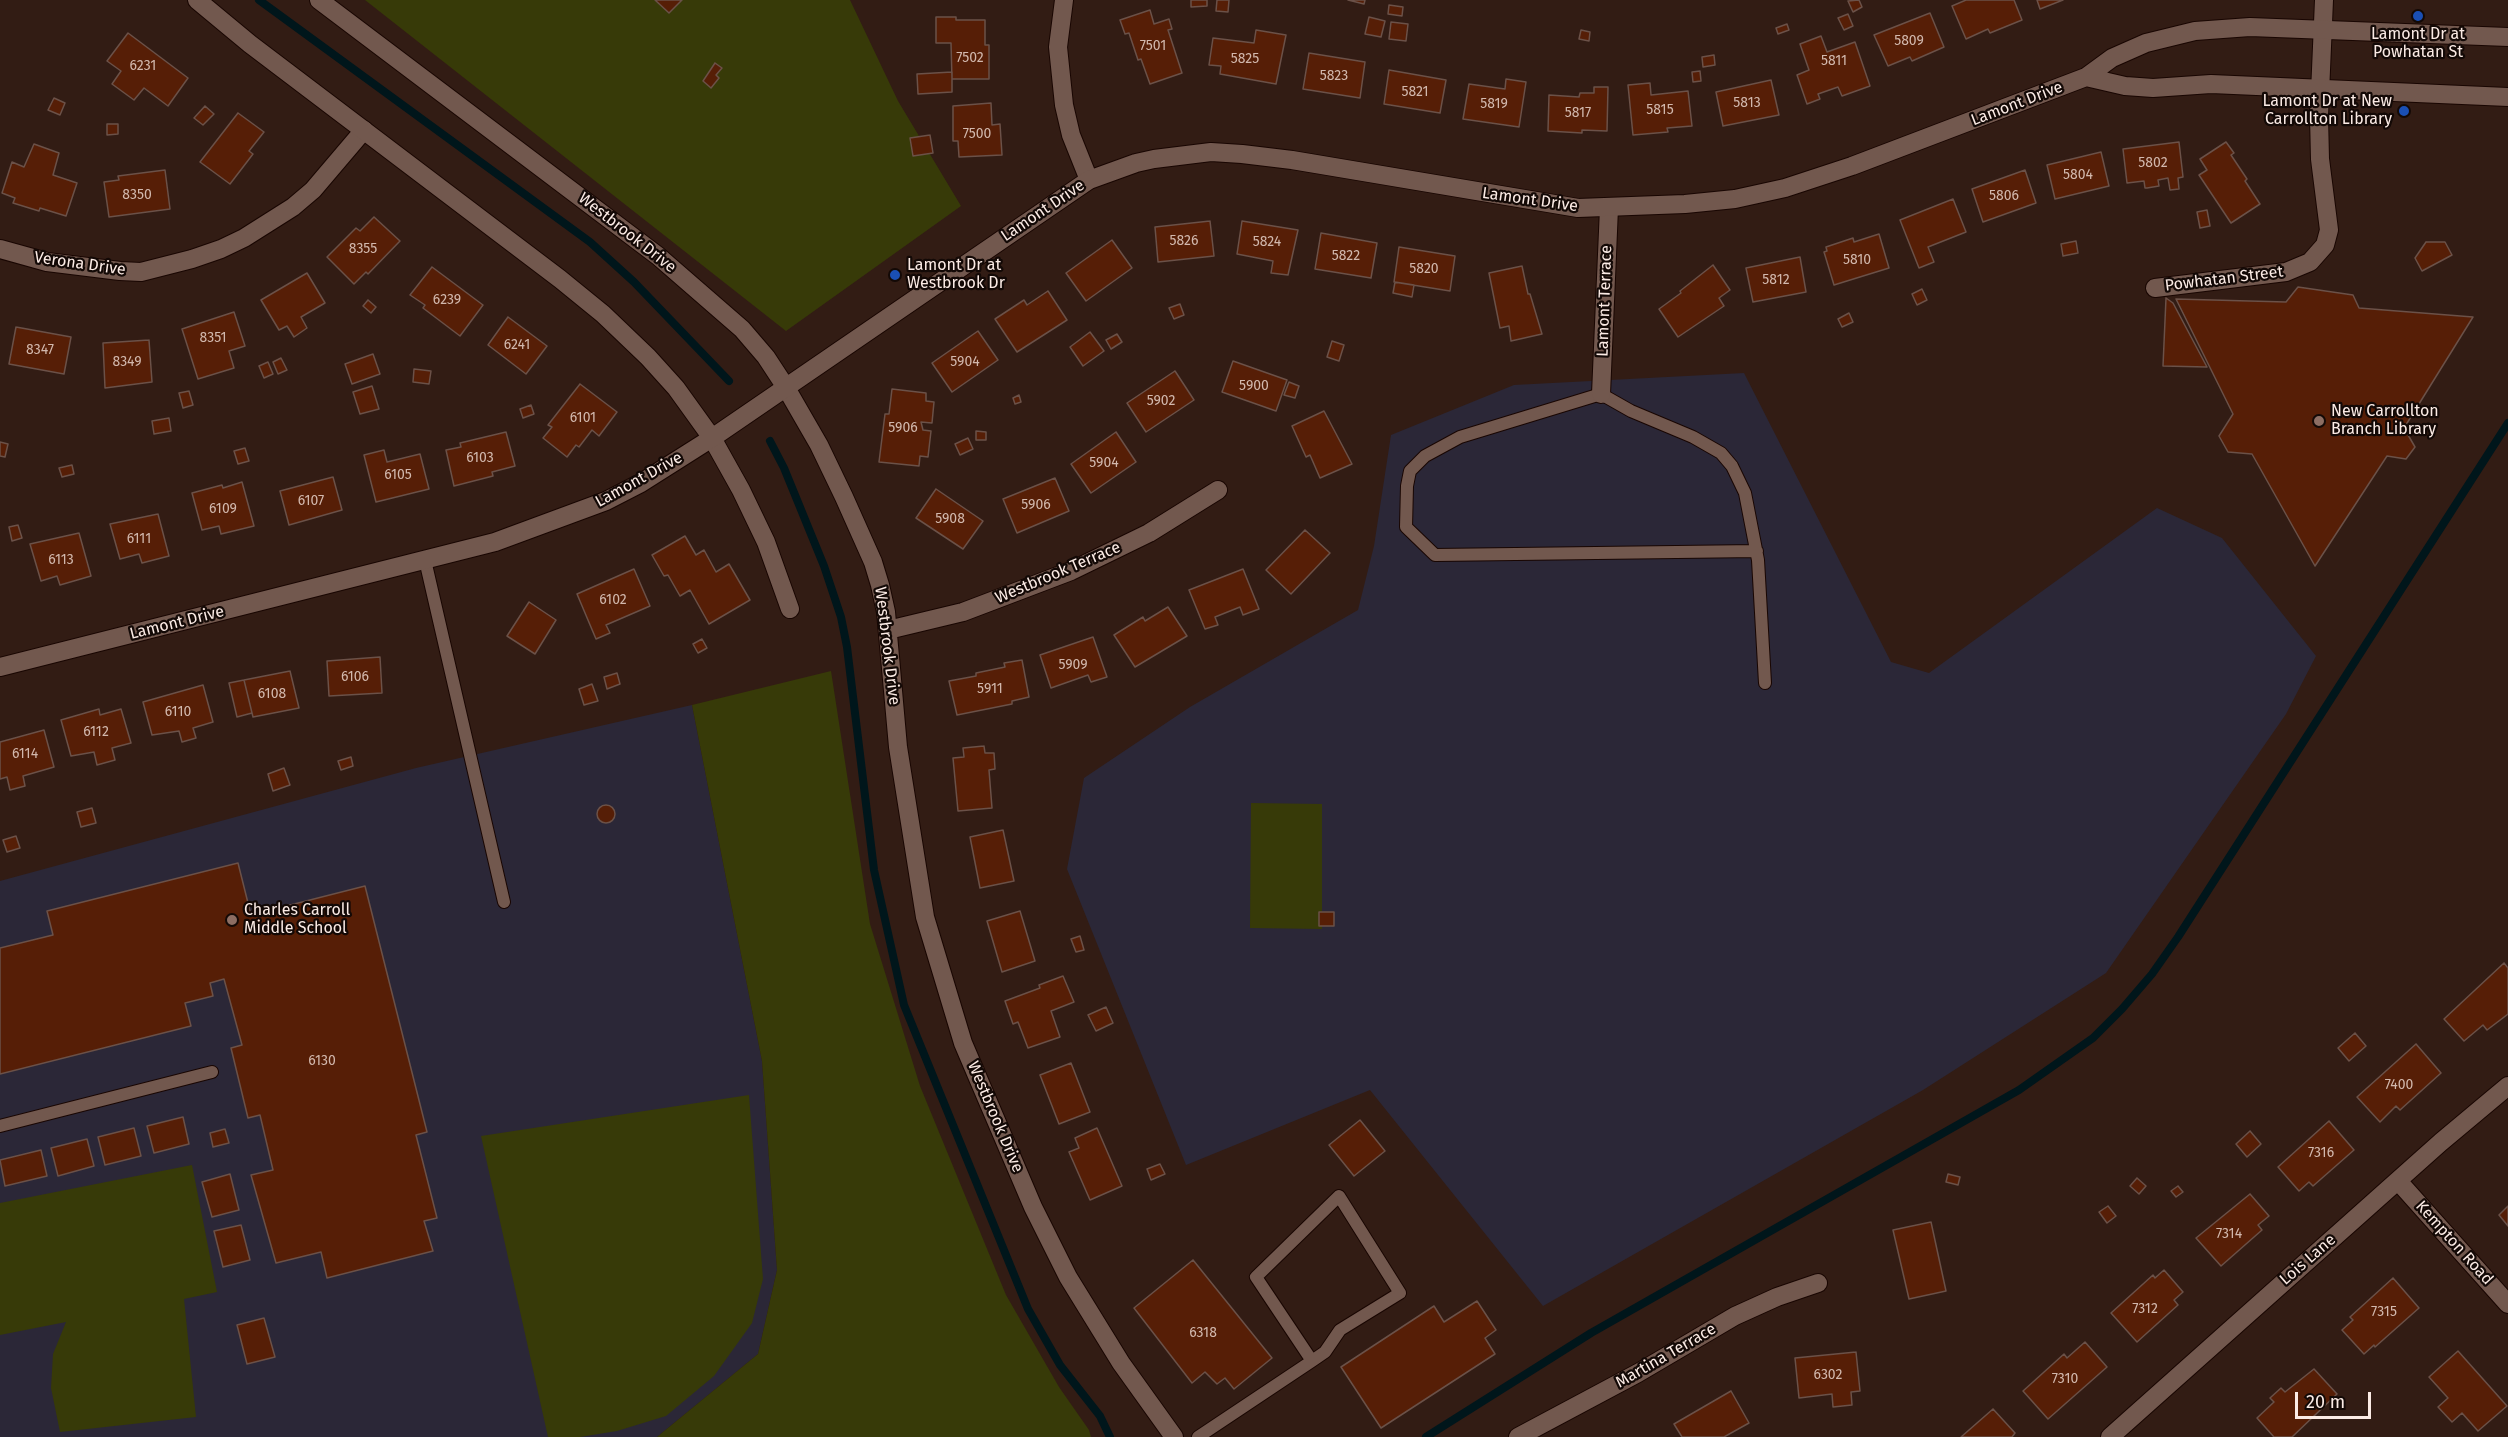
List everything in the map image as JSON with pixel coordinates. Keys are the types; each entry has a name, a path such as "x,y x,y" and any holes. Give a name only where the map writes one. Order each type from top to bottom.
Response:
{"street":[{"path":"197,0 250,44 560,279 603,314 648,357 676,388 712,438 766,542 790,609"},
{"name":"Westbrook Drive","path":"319,0 658,256 742,329 766,357 785,386 819,445 873,562 880,585 888,630 898,747 916,871 925,917 963,1042 1033,1207 1068,1277 1121,1363 1174,1437"},
{"path":"1064,0 1058,47 1064,105 1071,135 1089,180"},
{"name":"Powhatan Street","path":"2155,288 2286,272 2310,262 2325,245 2329,230 2320,159 2324,0"},
{"name":"Lamont Drive","path":"0,667 495,542 606,501 642,483 712,438 1089,180 1115,169 1154,159 1211,152 1242,154 1292,160 1555,205 1609,208 1735,199 1785,188 1852,166 2086,77 2112,58 2146,43 2195,31 2250,27 2508,37"},
{"path":"2086,77 2125,86 2153,88 2211,84 2508,97"},
{"name":"Verona Drive","path":"0,249 46,262 120,271 141,272 192,259 236,242 293,207 313,190 364,130"},
{"name":"Lamont Terrace","path":"1601,394 1609,208"},
{"name":"Westbrook Terrace","path":"888,630 963,612 1071,571 1149,533 1218,490"},
{"name":"Lois Lane","path":"2110,1437 2399,1182 2441,1142 2508,1086"},
{"name":"Kempton Road","path":"2399,1182 2508,1304"},
{"name":"Martina Terrace","path":"1518,1437 1638,1373 1735,1316 1777,1297 1818,1283"}],"lane":[{"path":"1756,551 1435,555 1406,527 1407,486 1410,471 1425,456 1460,437 1601,394 1631,411 1693,437 1721,453 1732,466 1745,493 1756,551 1765,683"},
{"path":"425,560 504,902"},
{"path":"0,1126 212,1072"},
{"path":"1198,1437 1312,1361 1325,1352 1340,1330 1400,1293 1339,1196 1256,1277 1312,1361"}],"shaded area":[{"path":"365,0 850,0 898,101 961,206 786,331"},
{"path":"1744,373 1891,662 1929,673 2157,508 2222,538 2316,656 2286,714 2106,973 1923,1090 1543,1306 1370,1090 1186,1165 1067,869 1084,778 1190,707 1358,610 1374,546 1391,435 1514,385"},
{"path":"831,671 870,924 920,1086 1006,1295 1059,1387 1089,1430 1091,1437 657,1437 758,1354 777,1270 762,1061 692,705"},
{"path":"692,705 762,1061 777,1270 758,1354 657,1437 0,1437 0,881 416,768"},
{"path":"1251,803 1322,804 1322,929 1250,928"},
{"path":"749,1095 763,1279 752,1323 714,1376 666,1416 617,1431 580,1437 548,1437 481,1136"},
{"path":"192,1165 217,1292 184,1299 196,1417 60,1432 51,1388 53,1354 66,1322 0,1335 0,1203"}],"building":[{"path":"655,0 682,0 669,13"},
{"path":"1191,0 1207,0 1207,6 1191,7"},
{"path":"1217,0 1229,0 1228,12 1216,11"},
{"path":"1348,0 1365,0 1364,4"},
{"path":"1859,0 1862,7 1853,12 1848,1"},
{"path":"1966,0 2014,0 2022,20 1990,33 1988,29 1966,39 1952,6"},
{"path":"2037,0 2063,0 2040,9"},
{"path":"1389,5 1403,7 1402,16 1388,14"},
{"path":"1150,10 1154,24 1169,19 1172,29 1168,30 1182,73 1150,84 1141,59 1138,60 1129,33 1125,34 1120,20"},
{"path":"1930,13 1944,47 1912,61 1910,57 1888,66 1874,35"},
{"path":"1848,14 1853,26 1844,30 1838,18"},
{"path":"936,17 985,20 985,45 989,45 989,79 952,79 951,43 936,43"},
{"path":"1369,17 1385,21 1381,37 1365,34"},
{"path":"1391,22 1408,24 1406,41 1389,39"},
{"path":"1787,24 1789,30 1778,34 1776,28"},
{"path":"1256,30 1286,35 1276,84 1220,74 1221,66 1209,65 1213,38 1254,43"},
{"path":"1581,30 1590,32 1589,41 1579,39"},
{"path":"128,33 188,78 168,106 144,88 134,100 112,84 121,71 107,61"},
{"path":"1821,36 1827,52 1855,42 1870,86 1842,96 1838,87 1818,94 1820,99 1807,104 1797,75 1809,70 1800,44"},
{"path":"1309,53 1365,62 1360,98 1303,89"},
{"path":"1714,55 1715,65 1703,67 1702,57"},
{"path":"715,63 722,68 716,75 719,78 711,88 703,81"},
{"path":"1389,70 1446,80 1440,113 1384,104"},
{"path":"1700,71 1701,81 1693,82 1692,72"},
{"path":"952,72 952,92 918,94 917,74"},
{"path":"1506,79 1526,82 1519,127 1463,119 1469,84 1505,89"},
{"path":"1771,80 1779,115 1723,126 1716,92"},
{"path":"1650,83 1651,95 1688,91 1692,126 1667,128 1668,132 1633,135 1628,85"},
{"path":"1594,87 1608,87 1607,131 1582,130 1582,133 1548,131 1549,95 1579,97 1580,93 1594,93"},
{"path":"54,98 65,103 60,115 48,110"},
{"path":"991,103 992,125 1000,124 1002,155 959,157 958,141 953,141 953,106"},
{"path":"205,106 214,114 203,125 194,118"},
{"path":"238,113 264,132 249,151 253,154 230,184 200,162"},
{"path":"107,124 118,124 118,134 107,135"},
{"path":"930,135 933,153 913,156 910,138"},
{"path":"2179,142 2183,177 2178,178 2179,189 2170,190 2168,178 2158,180 2159,186 2147,188 2145,188 2144,181 2127,183 2123,149"},
{"path":"2226,142 2234,153 2231,155 2247,179 2245,181 2260,204 2231,223 2199,175 2207,170 2200,159"},
{"path":"34,144 59,153 53,175 77,183 66,216 13,203 15,198 2,193 12,162 24,167"},
{"path":"2101,152 2109,186 2055,199 2047,165"},
{"path":"165,170 170,209 109,217 104,182 119,180 118,176"},
{"path":"2025,170 2036,203 1983,222 1972,189"},
{"path":"1953,199 1966,232 1928,247 1934,262 1919,268 1900,220"},
{"path":"2207,210 2210,226 2200,228 2197,212"},
{"path":"374,217 400,241 368,274 366,272 354,284 327,257 356,228 360,231"},
{"path":"1210,221 1214,256 1158,262 1155,227"},
{"path":"1242,221 1298,230 1288,275 1271,273 1273,261 1237,254"},
{"path":"1321,233 1377,243 1371,278 1315,269"},
{"path":"1879,234 1889,268 1834,285 1824,252 1827,251 1826,247 1853,238 1854,242"},
{"path":"1112,240 1132,268 1086,301 1066,273"},
{"path":"2076,241 2078,253 2063,256 2061,244"},
{"path":"2426,242 2445,242 2452,255 2422,271 2415,258"},
{"path":"1399,247 1455,256 1450,291 1394,282"},
{"path":"1800,257 1806,292 1753,302 1746,268"},
{"path":"1713,265 1730,290 1719,298 1724,306 1678,337 1659,309"},
{"path":"1522,266 1528,294 1530,294 1542,334 1511,341 1509,326 1500,328 1489,273"},
{"path":"432,267 483,305 460,336 423,308 425,305 410,295"},
{"path":"307,273 325,303 301,317 307,328 294,337 287,326 279,330 261,300"},
{"path":"1395,282 1414,285 1412,297 1393,293"},
{"name":"New Carrollton Branch Library","path":"2298,287 2353,295 2359,308 2473,317 2404,428 2415,447 2406,459 2387,456 2315,566 2252,454 2228,452 2219,436 2233,414 2176,299 2286,302"},
{"path":"1922,289 1927,300 1917,305 1912,294"},
{"path":"1048,291 1067,320 1017,352 995,319 1024,300 1027,305"},
{"path":"2166,298 2173,303 2207,367 2163,366"},
{"path":"368,300 376,307 371,313 363,306"},
{"path":"1180,304 1184,315 1174,319 1169,308"},
{"path":"234,312 245,346 229,351 234,368 198,379 182,329"},
{"path":"1849,313 1853,322 1842,327 1838,319"},
{"path":"508,317 547,346 526,374 488,345"},
{"path":"16,327 71,337 64,374 9,364"},
{"path":"978,331 998,360 952,392 932,363"},
{"path":"1090,332 1104,351 1083,366 1070,347"},
{"path":"1117,334 1122,342 1111,349 1106,340"},
{"path":"149,340 152,382 105,388 103,343"},
{"path":"1332,341 1344,345 1339,361 1327,357"},
{"path":"373,354 380,374 352,384 345,364"},
{"path":"281,358 287,370 278,374 273,362"},
{"path":"1233,361 1287,380 1276,411 1222,392"},
{"path":"268,362 273,374 264,378 259,366"},
{"path":"414,369 431,371 429,384 413,382"},
{"path":"1175,371 1194,400 1146,432 1127,403"},
{"path":"1289,382 1299,386 1295,398 1284,395"},
{"path":"580,384 617,412 599,436 592,430 579,447 576,445 567,457 543,438 552,427 548,425"},
{"path":"372,386 379,409 360,414 353,392"},
{"path":"892,389 926,393 926,401 934,402 932,423 921,422 923,430 931,431 928,457 920,456 919,466 879,462 885,414 889,414"},
{"path":"189,391 193,405 183,408 179,393"},
{"path":"1019,395 1021,402 1015,404 1013,398"},
{"path":"531,405 534,414 523,418 520,409"},
{"path":"1324,411 1352,464 1320,478 1310,455 1306,457 1292,426"},
{"path":"169,418 171,431 154,434 152,421"},
{"path":"976,431 986,432 986,440 976,440"},
{"path":"506,432 515,466 492,472 493,476 454,486 446,450 461,447 460,443"},
{"path":"1116,432 1136,462 1091,493 1071,464"},
{"path":"968,438 973,449 960,455 955,444"},
{"path":"0,442 8,444 5,457 0,456"},
{"path":"245,448 249,461 238,464 234,451"},
{"path":"384,450 387,462 420,454 429,489 376,502 364,455"},
{"path":"72,465 74,474 62,477 59,468"},
{"path":"333,477 342,510 289,525 280,491"},
{"path":"1055,478 1069,511 1017,533 1003,499"},
{"path":"242,482 254,526 221,534 219,526 202,530 192,493"},
{"path":"936,489 983,521 963,549 916,518"},
{"path":"158,514 169,556 142,563 139,554 120,559 110,524"},
{"path":"18,525 22,538 12,541 9,527"},
{"path":"1305,530 1330,553 1291,594 1266,570"},
{"path":"79,533 91,576 60,585 57,576 41,581 30,544"},
{"path":"685,536 696,555 704,550 716,572 729,564 750,600 709,624 690,590 680,596 668,575 664,576 652,555"},
{"path":"634,569 650,606 606,625 610,633 596,639 577,594"},
{"path":"1243,569 1259,609 1243,615 1240,607 1215,617 1218,625 1205,629 1189,590"},
{"path":"529,602 556,620 535,654 507,636"},
{"path":"1168,607 1187,636 1135,667 1114,635 1143,617 1145,621"},
{"path":"1093,637 1107,677 1091,682 1088,675 1051,688 1040,655"},
{"path":"702,639 707,648 698,653 693,644"},
{"path":"380,657 382,693 329,696 327,661"},
{"path":"1022,660 1029,697 1012,701 1012,704 957,715 949,681 976,676 976,673 1005,667 1004,663"},
{"path":"290,671 299,708 253,717 244,680"},
{"path":"617,673 620,684 607,689 604,677"},
{"path":"244,680 252,713 237,717 229,683"},
{"path":"592,684 598,701 584,705 579,689"},
{"path":"203,685 213,722 193,728 196,738 182,742 179,731 152,735 143,702"},
{"path":"99,709 100,715 121,709 131,743 112,748 115,760 97,765 94,752 71,756 61,720"},
{"path":"44,730 54,767 23,776 25,786 10,790 7,777 0,779 0,742"},
{"path":"984,746 985,753 994,753 995,769 989,770 992,808 958,811 953,758 964,757 963,748"},
{"path":"351,757 353,766 341,770 338,761"},
{"path":"284,768 290,785 273,791 268,774"},
{"path":"606,805 612,808 615,814 612,820 606,823 600,820 597,814 600,808"},
{"path":"92,808 96,823 81,827 77,812"},
{"path":"1003,830 1014,881 980,888 970,837"},
{"path":"16,836 20,848 7,852 3,840"},
{"path":"238,863 251,915 365,886 427,1132 416,1135 437,1218 424,1221 433,1251 327,1278 321,1252 276,1263 251,1175 273,1170 260,1115 248,1118 231,1048 242,1045 224,979 210,983 213,996 185,1003 191,1026 0,1074 0,948 53,935 47,911"},
{"path":"1020,911 1035,961 1002,972 987,921"},
{"path":"1319,912 1334,912 1334,926 1319,926"},
{"path":"1080,936 1084,950 1076,952 1071,939"},
{"path":"2504,963 2508,968 2508,1014 2487,1030 2483,1025 2464,1041 2444,1019"},
{"path":"1063,976 1074,1002 1051,1011 1060,1037 1028,1048 1018,1022 1013,1024 1005,1001 1040,988 1039,985"},
{"path":"1106,1007 1113,1023 1096,1031 1088,1015"},
{"path":"2355,1033 2366,1046 2349,1061 2338,1048"},
{"path":"2416,1044 2441,1073 2400,1110 2396,1106 2380,1122 2357,1097"},
{"path":"1071,1063 1090,1112 1059,1124 1040,1075"},
{"path":"183,1117 189,1144 154,1153 147,1126"},
{"path":"1360,1120 1385,1151 1354,1176 1329,1145"},
{"path":"2329,1121 2354,1150 2313,1186 2309,1182 2299,1191 2278,1167"},
{"path":"134,1128 141,1156 105,1165 98,1137"},
{"path":"1097,1128 1122,1186 1090,1200 1069,1152 1079,1148 1075,1138"},
{"path":"225,1129 229,1143 213,1147 210,1133"},
{"path":"2250,1131 2261,1144 2247,1157 2236,1144"},
{"path":"87,1139 94,1166 58,1176 51,1148"},
{"path":"41,1150 47,1176 5,1186 0,1160"},
{"path":"1160,1164 1165,1174 1151,1180 1147,1169"},
{"path":"230,1174 239,1210 212,1217 202,1182"},
{"path":"1948,1174 1960,1177 1958,1185 1946,1182"},
{"path":"2137,1178 2146,1186 2139,1194 2130,1186"},
{"path":"2178,1186 2183,1192 2176,1197 2171,1191"},
{"path":"2250,1194 2269,1216 2258,1225 2262,1230 2221,1266 2196,1238"},
{"path":"2108,1206 2116,1216 2107,1223 2099,1212"},
{"path":"2508,1206 2508,1226 2499,1215"},
{"path":"1931,1222 1946,1291 1909,1299 1893,1230"},
{"path":"241,1225 250,1260 223,1267 214,1231"},
{"path":"1193,1260 1272,1358 1234,1389 1225,1378 1217,1384 1205,1372 1192,1383 1134,1308"},
{"path":"2164,1270 2183,1292 2174,1300 2178,1305 2137,1342 2111,1313 2153,1275 2155,1278"},
{"path":"2393,1278 2419,1308 2364,1354 2342,1330 2353,1320 2350,1317"},
{"path":"1477,1301 1496,1330 1485,1338 1495,1354 1381,1428 1341,1367 1434,1306 1444,1322"},
{"path":"264,1318 275,1357 247,1364 237,1325"},
{"path":"2085,1342 2107,1367 2048,1419 2023,1391 2064,1354 2067,1358"},
{"path":"2458,1351 2507,1406 2478,1431 2462,1413 2452,1422 2438,1407 2448,1398 2429,1377"},
{"path":"1856,1352 1860,1391 1851,1392 1852,1405 1833,1407 1832,1394 1799,1398 1795,1358"},
{"path":"2314,1369 2337,1394 2292,1437 2274,1437 2257,1418 2274,1402 2270,1398 2281,1388 2285,1392"},
{"path":"1731,1391 1749,1423 1724,1437 1682,1437 1674,1424"},
{"path":"1993,1409 2015,1433 2012,1437 1961,1437"}],"waterway":[{"path":"259,0 590,242 634,282 729,381"},
{"path":"1426,1437 1591,1333 2019,1090 2093,1038 2152,974 2178,937 2508,423"},
{"path":"770,441 784,468 824,566 841,617 847,647 874,870 904,1005 1028,1309 1060,1365 1100,1416 1110,1437"}],"place":[{"name":"Lamont Dr at Powhatan St","path":"2418,16"},
{"name":"Lamont Dr at New Carrollton Library","path":"2404,111"},
{"name":"Lamont Dr at Westbrook Dr","path":"895,275"},
{"name":"New Carrollton Branch Library","path":"2319,421"},
{"name":"Charles Carroll Middle School","path":"232,920"}]}
